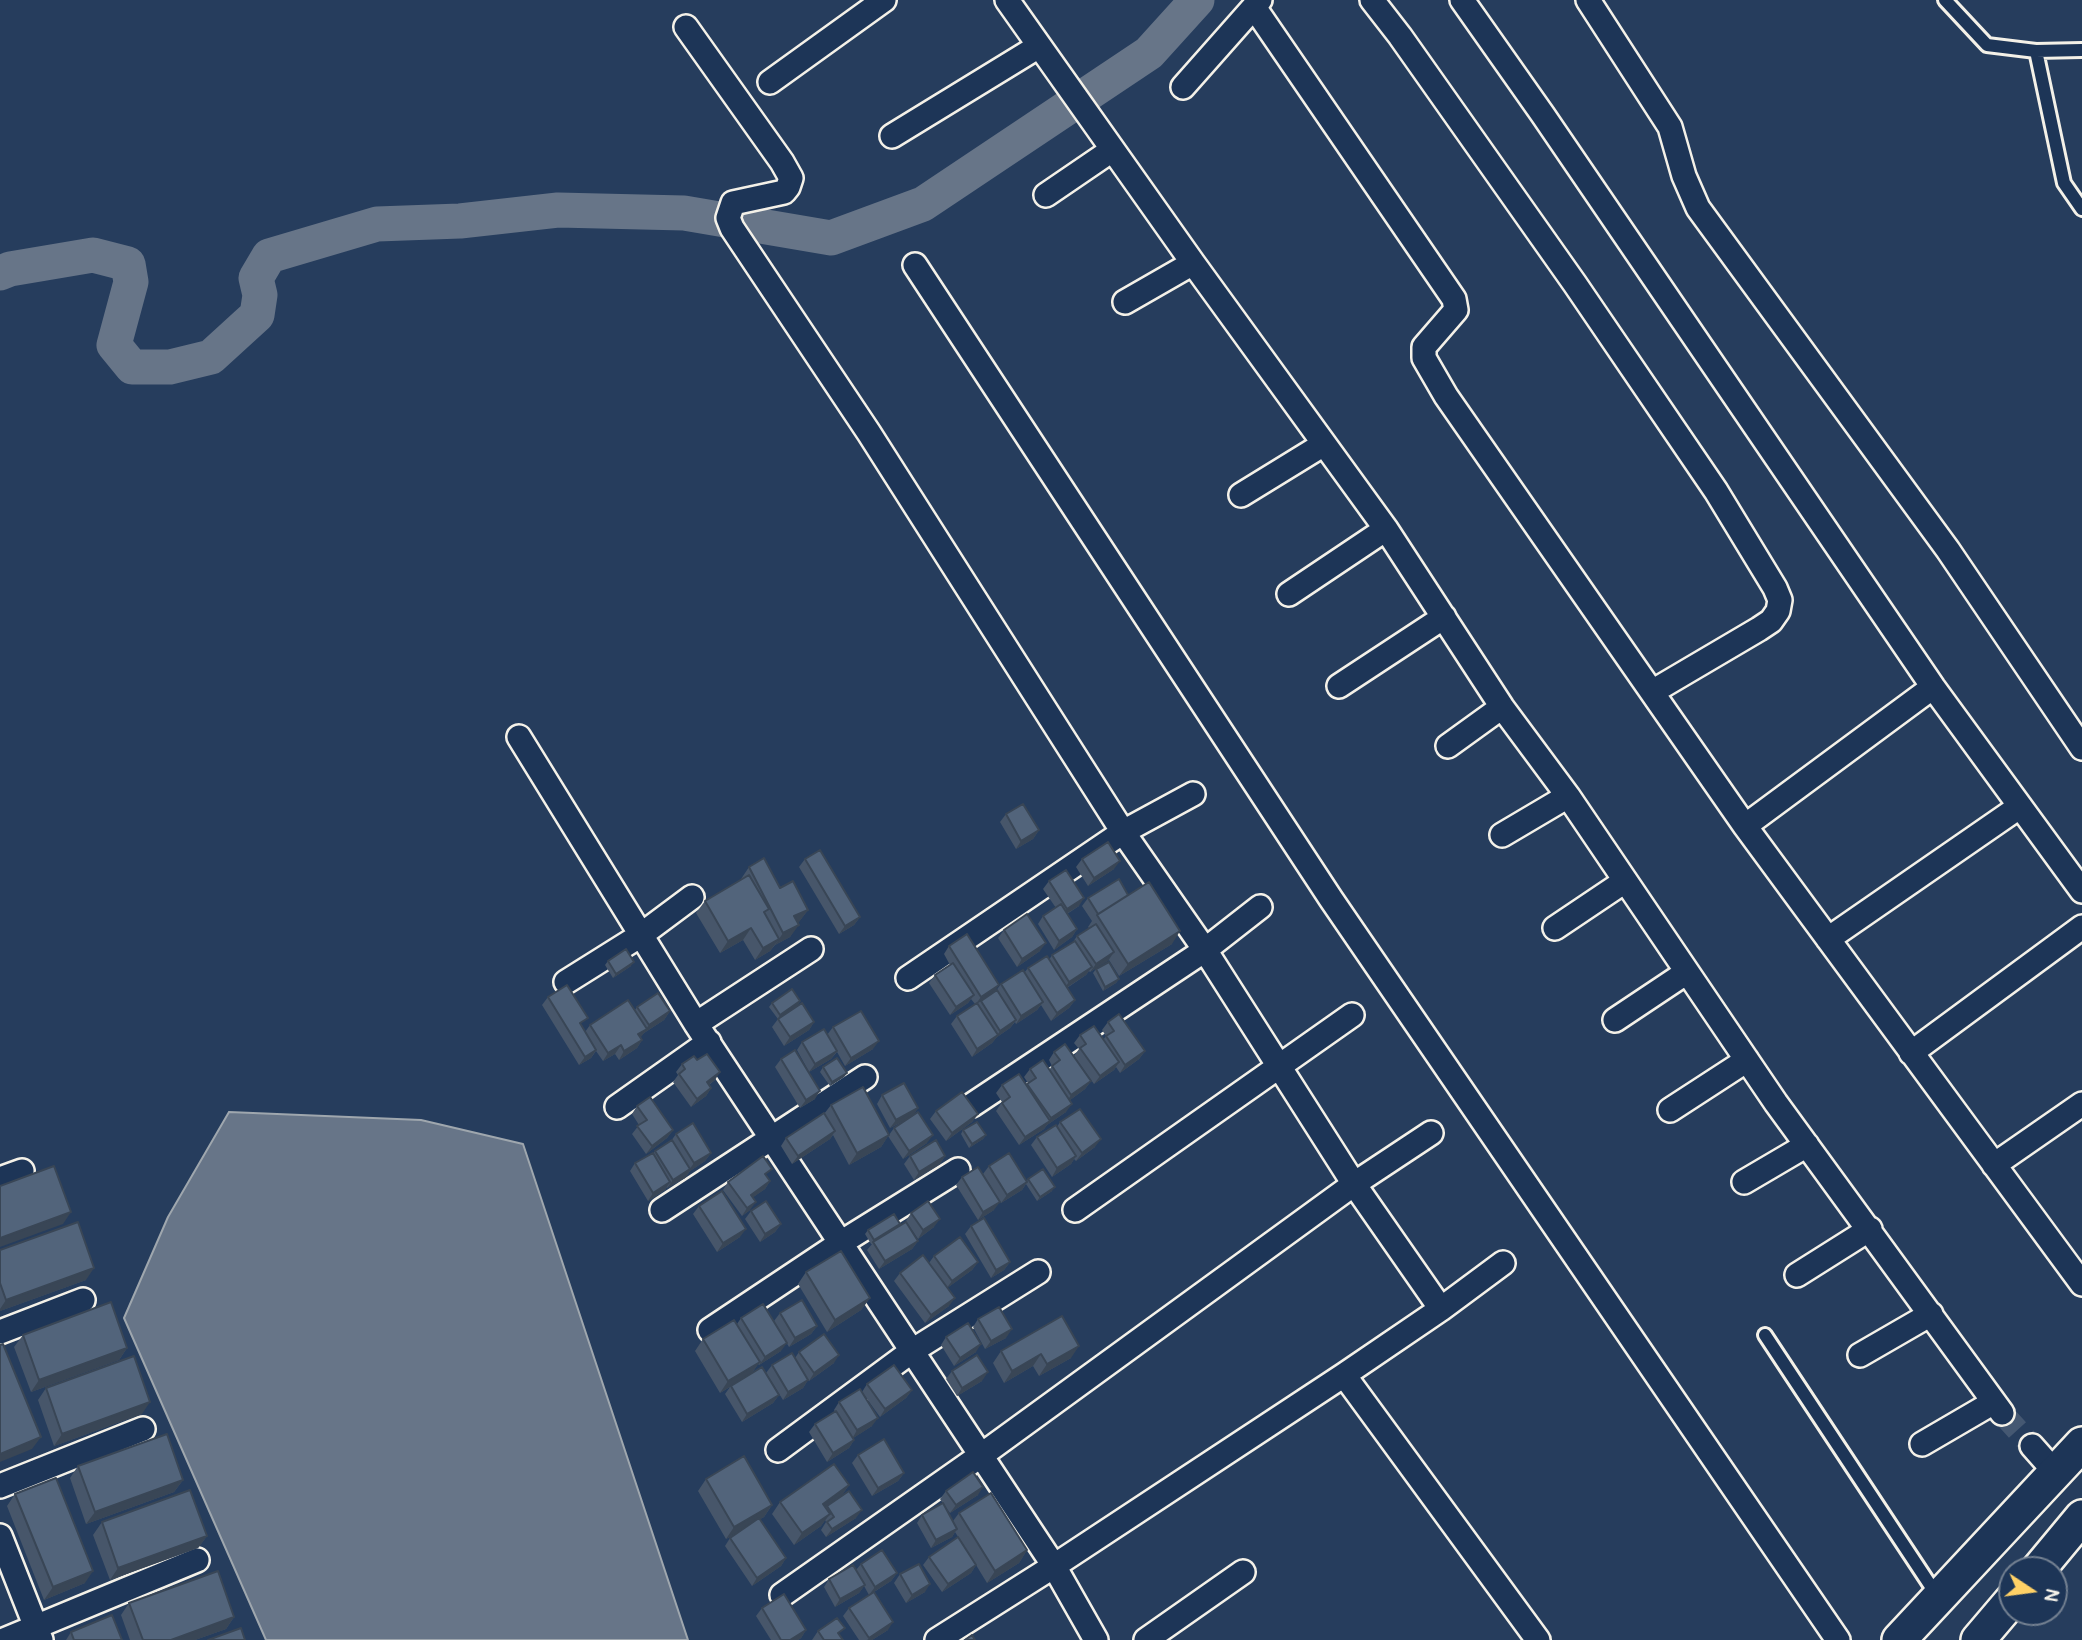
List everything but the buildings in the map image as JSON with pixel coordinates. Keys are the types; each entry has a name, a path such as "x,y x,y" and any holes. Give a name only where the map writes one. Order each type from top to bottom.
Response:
{"main road":[{"path":"1899,1640 2082,1444"},
{"path":"2050,1556 2082,1517"},
{"path":"1978,1640 1998,1616"}],"street":[{"path":"770,82 884,0"},
{"path":"1007,0 1386,529 1502,707 1568,796 1747,1060 1998,1408 1922,1444"},
{"path":"1372,0 1575,284 1708,479 1769,577 1780,600 1771,621 1652,692"},
{"path":"1462,0 1933,687 2082,891"},
{"path":"1588,0 1670,127 1684,176 1698,208 1948,550 2082,748"},
{"path":"1183,87 1257,4 1454,299 1456,310 1424,347 1424,358 1446,396 1745,826 2081,1282"},
{"path":"686,27 791,178 784,192 733,203 728,218 732,228 869,433 1123,832 1205,950 1354,1184 1441,1310"},
{"path":"892,136 1039,47"},
{"path":"1046,195 1112,150"},
{"path":"1125,302 1193,263"},
{"path":"915,265 1331,900 1838,1640"},
{"path":"1241,495 1324,444"},
{"path":"1289,594 1386,529"},
{"path":"1339,686 1444,617"},
{"path":"1745,826 1933,687"},
{"path":"1448,746 1502,707"},
{"path":"519,737 702,1033 1054,1566 1096,1640"},
{"path":"908,978 1123,832 1193,794"},
{"path":"1502,835 1568,796"},
{"path":"1828,939 2019,807"},
{"path":"1555,928 1625,881"},
{"path":"566,982 641,935 692,897"},
{"path":"972,1105 1205,950 1261,907"},
{"path":"1912,1053 2082,927"},
{"path":"617,1107 702,1033 811,949"},
{"path":"1615,1020 1687,972"},
{"path":"1075,1210 1352,1015"},
{"path":"1670,1110 1747,1060"},
{"path":"662,1210 865,1077"},
{"path":"1994,1166 2082,1104"},
{"path":"782,1595 981,1455 1354,1184 1431,1133"},
{"path":"1744,1182 1807,1145"},
{"path":"710,1330 839,1244 958,1170"},
{"path":"0,1179 22,1171"},
{"path":"1797,1275 1870,1229"},
{"path":"937,1640 1344,1375 1441,1310 1503,1263"},
{"path":"778,1450 912,1351 1038,1272"},
{"path":"0,1332 83,1300"},
{"path":"1860,1355 1931,1314"},
{"path":"1344,1375 1538,1640"},
{"path":"0,1486 143,1429"},
{"path":"2032,1446 2055,1472"},
{"path":"0,1536 38,1634"},
{"path":"4,1640 38,1634 197,1560"},
{"path":"1146,1640 1243,1572"}],"lane":[{"path":"1945,0 1987,45 2036,51 2082,50"},
{"path":"2036,51 2064,183 2082,209"},
{"path":"1765,1335 1938,1597"}],"water":[{"path":"229,1112 421,1120 523,1144 688,1640 266,1640 124,1318 168,1217"}],"waterway":[{"path":"0,273 93,255 128,264 131,282 114,345 132,367 170,367 211,357 257,315 260,295 256,278 269,256 377,224 460,221 558,210 684,213 831,238 923,204 1149,53 1197,0"}],"tunnel":[{"path":"2002,1413 2032,1446"}]}
